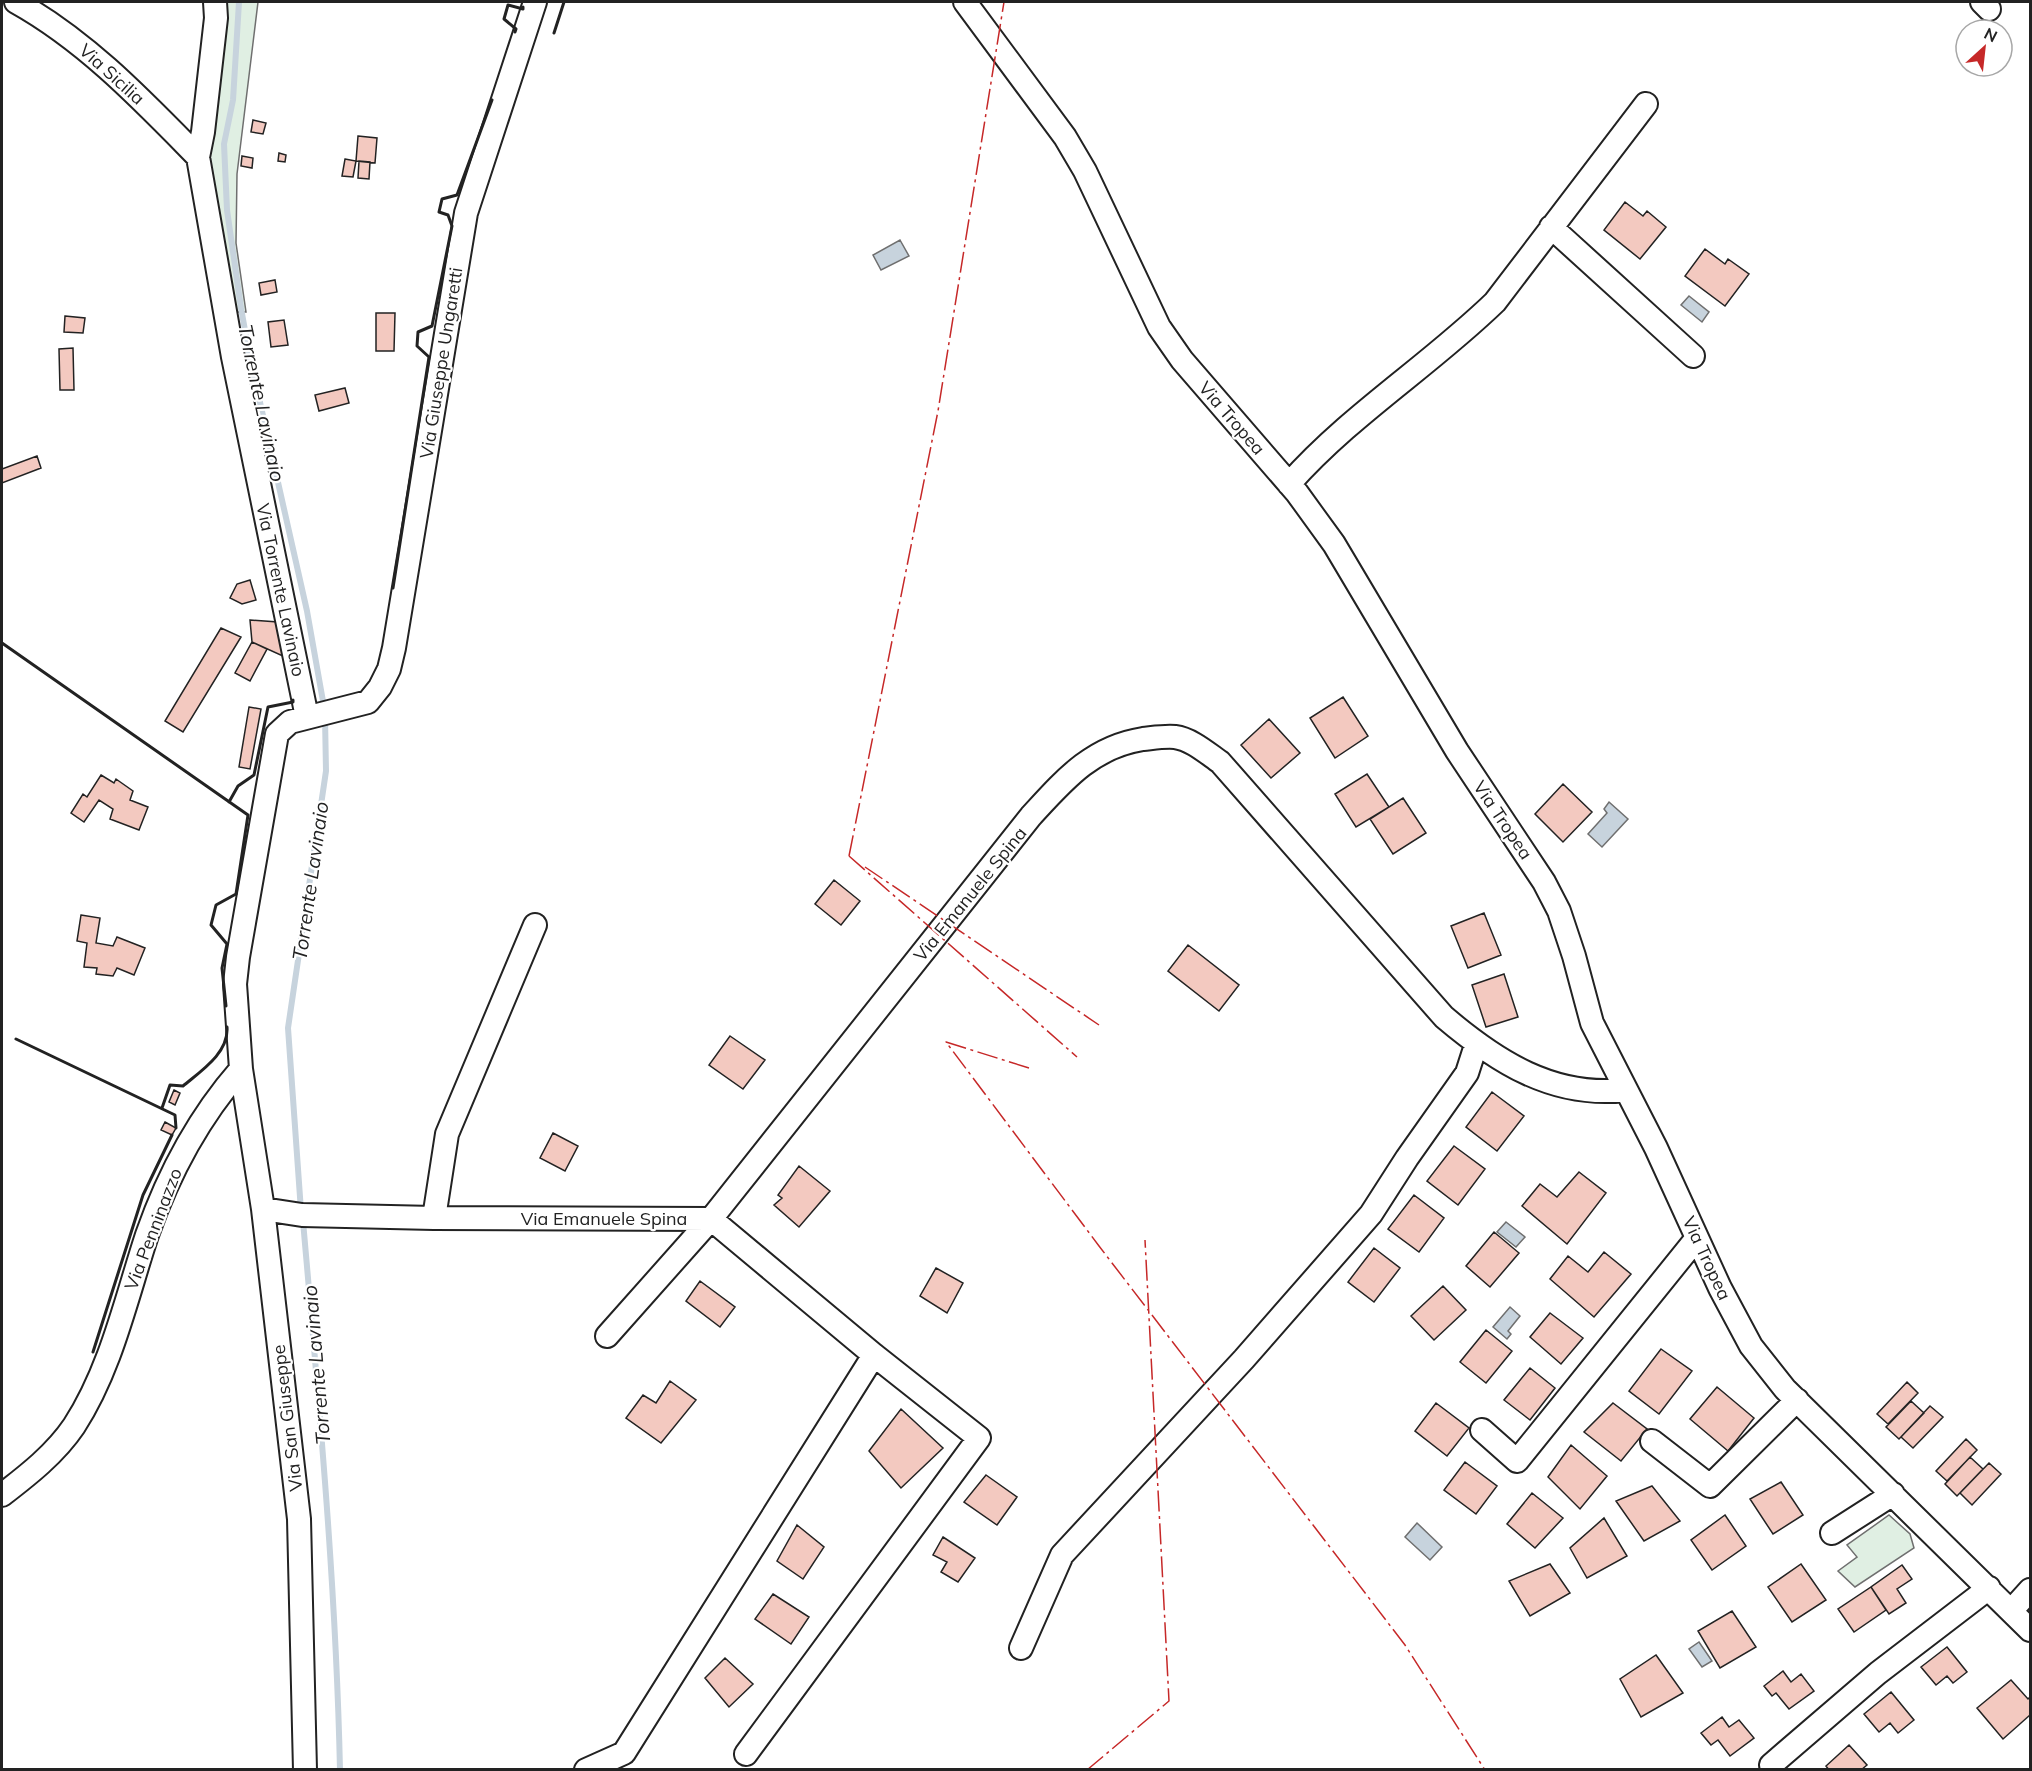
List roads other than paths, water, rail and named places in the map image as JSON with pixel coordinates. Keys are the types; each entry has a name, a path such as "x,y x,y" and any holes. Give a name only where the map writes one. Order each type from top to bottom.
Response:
{"street":[{"name":"Via Sicilia","path":"16,2 42,16 76,41 134,93 198,157"},
{"name":"Via Torrente Lavinaio","path":"215,2 215,29 198,157 233,357 310,717"},
{"name":"Via Giuseppe Ungaretti","path":"310,717 345,710 368,702 380,687 389,669 466,213 536,2"},
{"name":"Via Tropea","path":"964,2 1065,137 1085,171 1159,327 1182,360 1289,484 1334,544 1457,751 1544,882 1559,911 1592,1023 1656,1148 1720,1288 1751,1346 1797,1400 2031,1630"},
{"path":"1289,484 1316,454 1467,329 1495,302 1646,104"},
{"path":"1551,227 1693,356"},
{"path":"241,1069 235,984 270,765 277,734 290,722 310,717"},
{"name":"Via Emanuele Spina","path":"263,1209 302,1215 434,1218 711,1218 1031,816 1064,780 1098,754 1125,742 1177,737 1220,762 1444,1017 1476,1045 1528,1074 1569,1088 1606,1092 1625,1090"},
{"path":"434,1218 447,1134 535,926"},
{"path":"1021,1648 1062,1555 1244,1359 1371,1214 1467,1073 1476,1045"},
{"name":"Via San Giuseppe","path":"241,1069 263,1209 299,1519 305,1770"},
{"name":"Via Penninazzo","path":"2,1495 53,1453 73,1428 88,1403 114,1340 162,1196 183,1153 225,1088 241,1069"},
{"path":"607,1336 711,1218 979,1438 746,1754"},
{"path":"1482,1430 1517,1461 1697,1238"},
{"path":"586,1770 624,1753 874,1354"},
{"path":"1652,1441 1710,1486 1797,1400"},
{"path":"1832,1533 1893,1494"},
{"path":"1775,1770 1771,1765 1878,1673 1989,1588"},
{"path":"2011,1611 2031,1590"}],"waterway":[{"name":"Torrente Lavinaio","path":"239,2 233,100 224,144 227,210 250,358 307,611 324,707"},
{"name":"Torrente Lavinaio","path":"301,1211 288,1028 326,771 325,717"},
{"name":"Torrente Lavinaio","path":"303,1221 331,1564 340,1770"}]}
